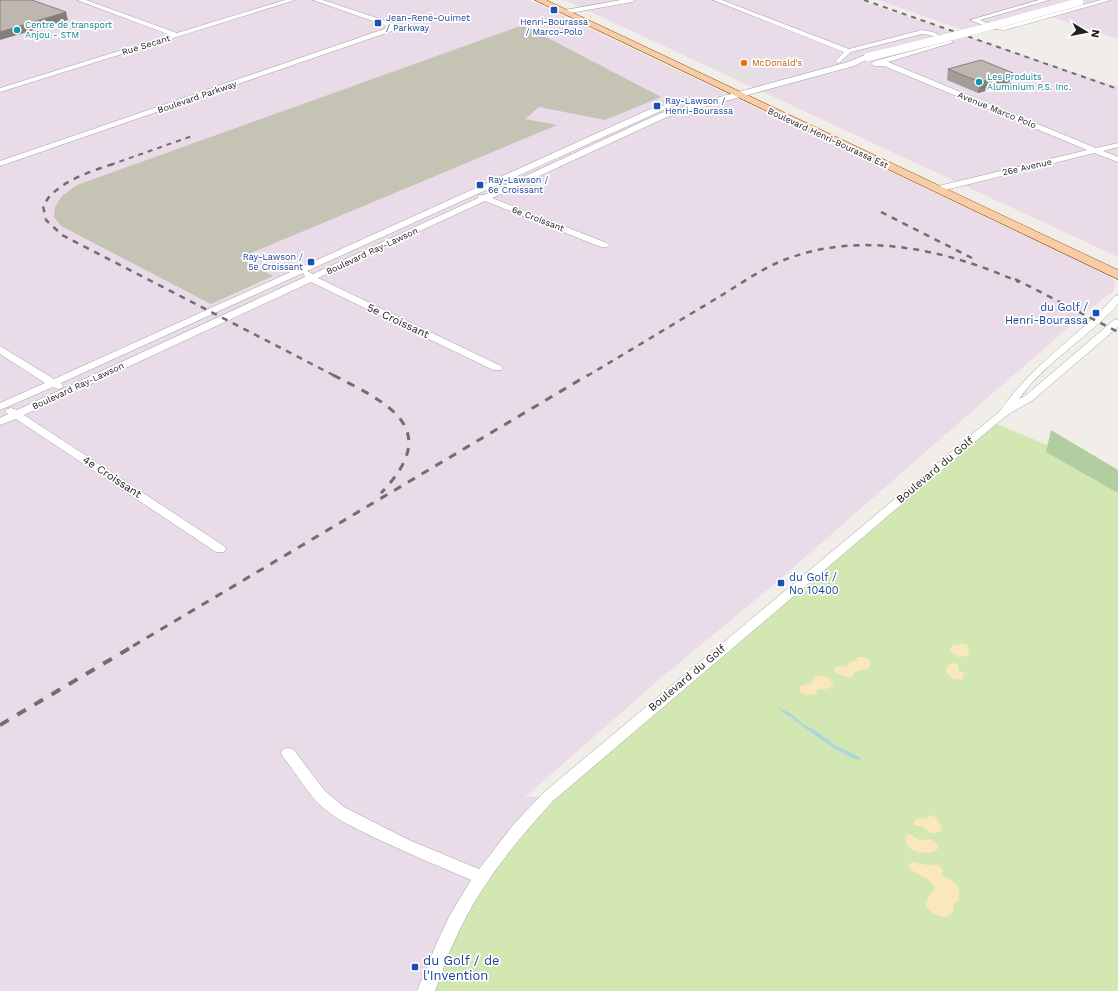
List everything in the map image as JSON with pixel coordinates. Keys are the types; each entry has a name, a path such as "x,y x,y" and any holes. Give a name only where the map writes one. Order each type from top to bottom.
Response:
{"main road":[{"name":"Boulevard Henri-Bourassa Est","path":"539,0 949,185 1118,265"},
{"name":"Boulevard Henri-Bourassa Est","path":"554,0 937,189 1118,276"}],"street":[{"path":"80,0 176,35"},
{"name":"Rue Secant","path":"0,90 292,0"},
{"name":"Boulevard Parkway","path":"0,164 395,27 390,24 316,0"},
{"path":"565,12 632,0"},
{"path":"716,0 849,51"},
{"path":"1046,0 973,20 1000,29 1108,0"},
{"path":"851,64 864,56 1069,0"},
{"path":"739,91 839,61 969,32 1082,1"},
{"path":"739,91 851,64 874,64 952,42 931,33 922,32 849,51 839,61"},
{"name":"Avenue Marco Polo","path":"874,64 885,64 1118,160"},
{"name":"Boulevard Ray-Lawson","path":"1,407 651,112 739,91"},
{"name":"Boulevard Ray-Lawson","path":"0,422 509,188 664,115 739,91"},
{"name":"26e Avenue","path":"937,189 1118,145"},
{"path":"494,182 509,188"},
{"name":"6e Croissant","path":"471,193 604,245"},
{"name":"5e Croissant","path":"302,270 318,283 497,368"},
{"name":"Boulevard du Golf","path":"1005,412 1016,394 1042,368 1105,314 1118,298"},
{"name":"Boulevard du Golf","path":"426,991 446,940 481,877 523,823 548,797 1005,412 1029,398 1118,322"},
{"path":"0,349 66,392"},
{"name":"4e Croissant","path":"1,407 16,414 220,549"},
{"path":"288,753 313,786 332,806 366,826 400,843 481,877"}],"shaded area":[{"path":"0,0 529,0 1108,275 1115,282 1114,291 1087,311 772,586 662,677 525,797 563,797 449,991 0,991"},
{"path":"565,0 859,0 1118,87 1118,257"},
{"path":"878,0 1118,0 1118,39 1040,13 969,32"},
{"path":"523,25 661,97 605,120 539,107 525,119 557,125 239,258 273,276 211,304 61,226 54,217 55,207 62,196 77,185"},
{"path":"719,64 735,72 755,67 769,73 741,80 711,66"}],"green space":[{"path":"992,422 1118,474 1118,991 426,991 446,940 523,823"},
{"path":"1051,430 1118,470 1118,493 1046,452"}],"sand":[{"path":"953,645 968,645 967,649 970,654 967,656 962,657 956,655 950,649"},
{"path":"857,657 864,657 871,661 870,667 854,672 852,677 843,676 834,671 835,667 847,666 849,662 857,660"},
{"path":"949,664 958,664 958,670 964,673 961,680 953,679 946,672"},
{"path":"818,675 829,678 834,686 826,689 818,689 816,694 813,695 803,694 800,691 800,686 811,683 814,677"},
{"path":"929,815 935,817 942,827 939,832 932,833 921,826 914,825 916,819 927,818"},
{"path":"910,834 921,841 928,839 934,841 938,845 937,850 930,852 914,851 907,844 905,839 906,835"},
{"path":"912,862 940,866 943,871 942,874 959,889 959,900 954,904 953,912 946,917 934,914 928,908 926,904 927,900 929,895 934,890 934,886 927,879 910,869 909,865"}],"water":[{"path":"779,708 790,713 804,725 815,730 833,744 860,757 861,760 855,759 828,744"}],"building":[{"name":"Centre de transport Anjou - STM","path":"0,0 32,0 66,12 0,32"},
{"path":"981,60 1013,73 980,82 948,69"}],"railway":[{"path":"864,0 1118,89"},
{"path":"112,164 195,135"},
{"path":"112,164 81,176 59,188 49,197 43,206 46,220 62,235 335,376"},
{"path":"881,212 972,258"},
{"path":"587,376 764,269 779,262 809,252 839,247 870,245 900,247 931,252 961,260 991,270 1019,282"},
{"path":"1015,279 1118,332"},
{"path":"333,375 390,408 402,421 408,435 408,452 399,471 381,493"},
{"path":"133,646 588,375"},
{"path":"0,725 135,645"}],"place":[{"name":"Henri-Bourassa / Marco-Polo","path":"554,10"},
{"name":"Jean-René-Ouimet / Parkway","path":"378,23"},
{"name":"Centre de transport Anjou - STM","path":"17,30"},
{"name":"McDonald's","path":"744,63"},
{"name":"Les Produits Aluminium P.S. Inc.","path":"979,82"},
{"name":"Ray-Lawson / Henri-Bourassa","path":"657,106"},
{"name":"Ray-Lawson / 6e Croissant","path":"480,185"},
{"name":"Ray-Lawson / 5e Croissant","path":"311,262"},
{"name":"du Golf / Henri-Bourassa","path":"1096,313"},
{"name":"du Golf / No 10400","path":"781,583"},
{"name":"du Golf / de l'Invention","path":"415,967"}]}
